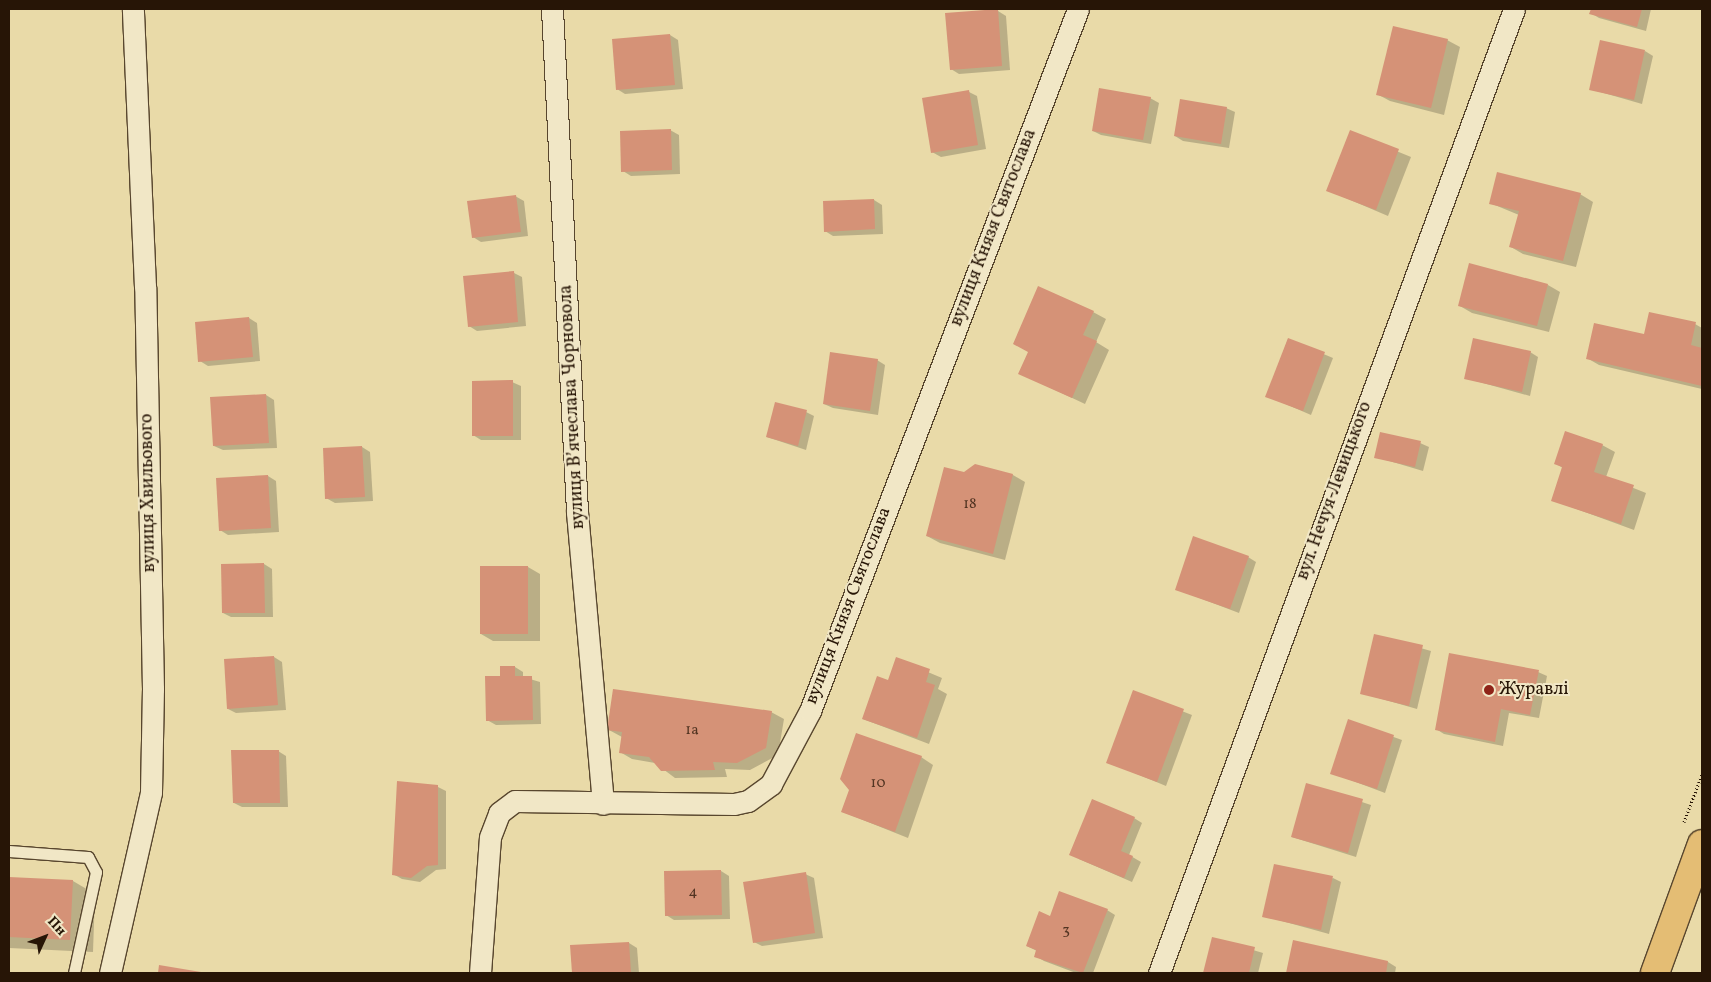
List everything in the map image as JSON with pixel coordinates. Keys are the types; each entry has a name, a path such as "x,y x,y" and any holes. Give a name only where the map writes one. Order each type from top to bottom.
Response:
{"highway":[{"path":"1655,973 1702,844"}],"street":[{"name":"вулиця Хвильового","path":"110,973 151,792 146,297 133,9"},
{"name":"вулиця Вʼячеслава Чорновола","path":"552,9 578,512 603,804"},
{"name":"вулиця Князя Святослава","path":"480,973 490,837 500,812 516,801 603,804 734,804 748,801 771,784 792,749 1078,9"},
{"name":"вул. Нечуя-Левицького","path":"1160,973 1514,9"}],"lane":[{"path":"9,851 88,857 96,872 74,973"}],"building":[{"path":"998,9 1002,66 950,70 945,13"},
{"path":"1591,9 1642,9 1637,27 1589,14"},
{"path":"1393,26 1448,39 1431,108 1376,95"},
{"path":"670,34 675,85 616,90 612,39"},
{"path":"1600,40 1645,50 1634,100 1589,90"},
{"path":"1099,88 1151,97 1143,140 1092,131"},
{"path":"969,90 978,145 931,153 922,98"},
{"path":"1180,99 1227,107 1221,144 1174,136"},
{"path":"671,129 672,170 621,172 620,131"},
{"path":"1350,130 1399,149 1376,210 1326,191"},
{"path":"1497,172 1581,193 1563,261 1509,247 1519,211 1489,204"},
{"path":"516,195 521,232 472,238 467,201"},
{"path":"874,199 875,229 824,232 823,201"},
{"path":"1469,263 1548,284 1537,326 1458,306"},
{"path":"514,271 518,322 468,327 463,276"},
{"path":"1038,286 1094,311 1083,335 1097,341 1072,398 1018,374 1028,352 1013,344"},
{"path":"1649,312 1696,322 1691,345 1702,348 1702,386 1586,359 1594,323 1644,334"},
{"path":"249,317 253,357 198,362 195,322"},
{"path":"1288,338 1325,352 1303,411 1265,397"},
{"path":"1473,338 1531,351 1522,392 1464,379"},
{"path":"830,352 878,359 870,411 823,404"},
{"path":"513,380 513,436 472,436 472,381"},
{"path":"266,394 269,443 213,446 210,397"},
{"path":"775,402 807,410 798,446 766,437"},
{"path":"1565,431 1603,444 1594,472 1634,485 1621,524 1551,501 1562,467 1554,464"},
{"path":"1380,432 1421,441 1415,467 1374,458"},
{"path":"362,446 365,497 325,499 323,448"},
{"path":"975,464 1013,474 993,554 926,536 944,467 964,472"},
{"path":"268,475 271,528 219,531 216,478"},
{"path":"1193,536 1249,556 1230,609 1175,590"},
{"path":"264,563 265,613 222,613 221,564"},
{"path":"480,566 528,566 528,634 480,634"},
{"path":"1374,634 1423,645 1409,706 1360,694"},
{"name":"Журавлі","path":"1449,653 1539,670 1530,715 1501,709 1495,742 1435,730"},
{"path":"274,656 278,705 227,709 224,659"},
{"path":"896,657 930,669 926,682 935,685 917,738 862,719 877,676 888,680"},
{"path":"500,666 515,666 515,676 532,676 533,720 486,721 485,676 500,676"},
{"path":"613,689 772,711 766,748 737,763 713,762 715,770 661,771 649,757 619,753 622,732 607,730"},
{"path":"1133,690 1184,709 1157,782 1106,763"},
{"path":"1348,719 1394,735 1377,789 1330,774"},
{"path":"856,733 922,756 895,832 841,812 849,790 840,779"},
{"path":"231,750 279,750 280,803 233,803"},
{"path":"397,781 438,785 438,865 427,866 411,878 392,875"},
{"path":"1306,783 1363,799 1348,853 1291,837"},
{"path":"1092,799 1135,817 1121,851 1133,856 1124,878 1069,855"},
{"path":"1274,864 1333,876 1321,930 1262,917"},
{"path":"721,870 722,915 665,916 664,871"},
{"path":"806,872 815,933 753,943 743,882"},
{"path":"9,877 73,880 70,940 9,937"},
{"path":"1059,891 1108,909 1083,973 1034,957 1036,950 1026,946 1039,911 1050,916"},
{"path":"1212,937 1255,947 1249,973 1203,973"},
{"path":"1293,940 1388,961 1386,973 1286,973"},
{"path":"629,942 631,973 572,973 570,945"},
{"path":"159,965 201,972 201,973 158,973"}],"place":[{"name":"Журавлі","path":"1489,690"}]}
